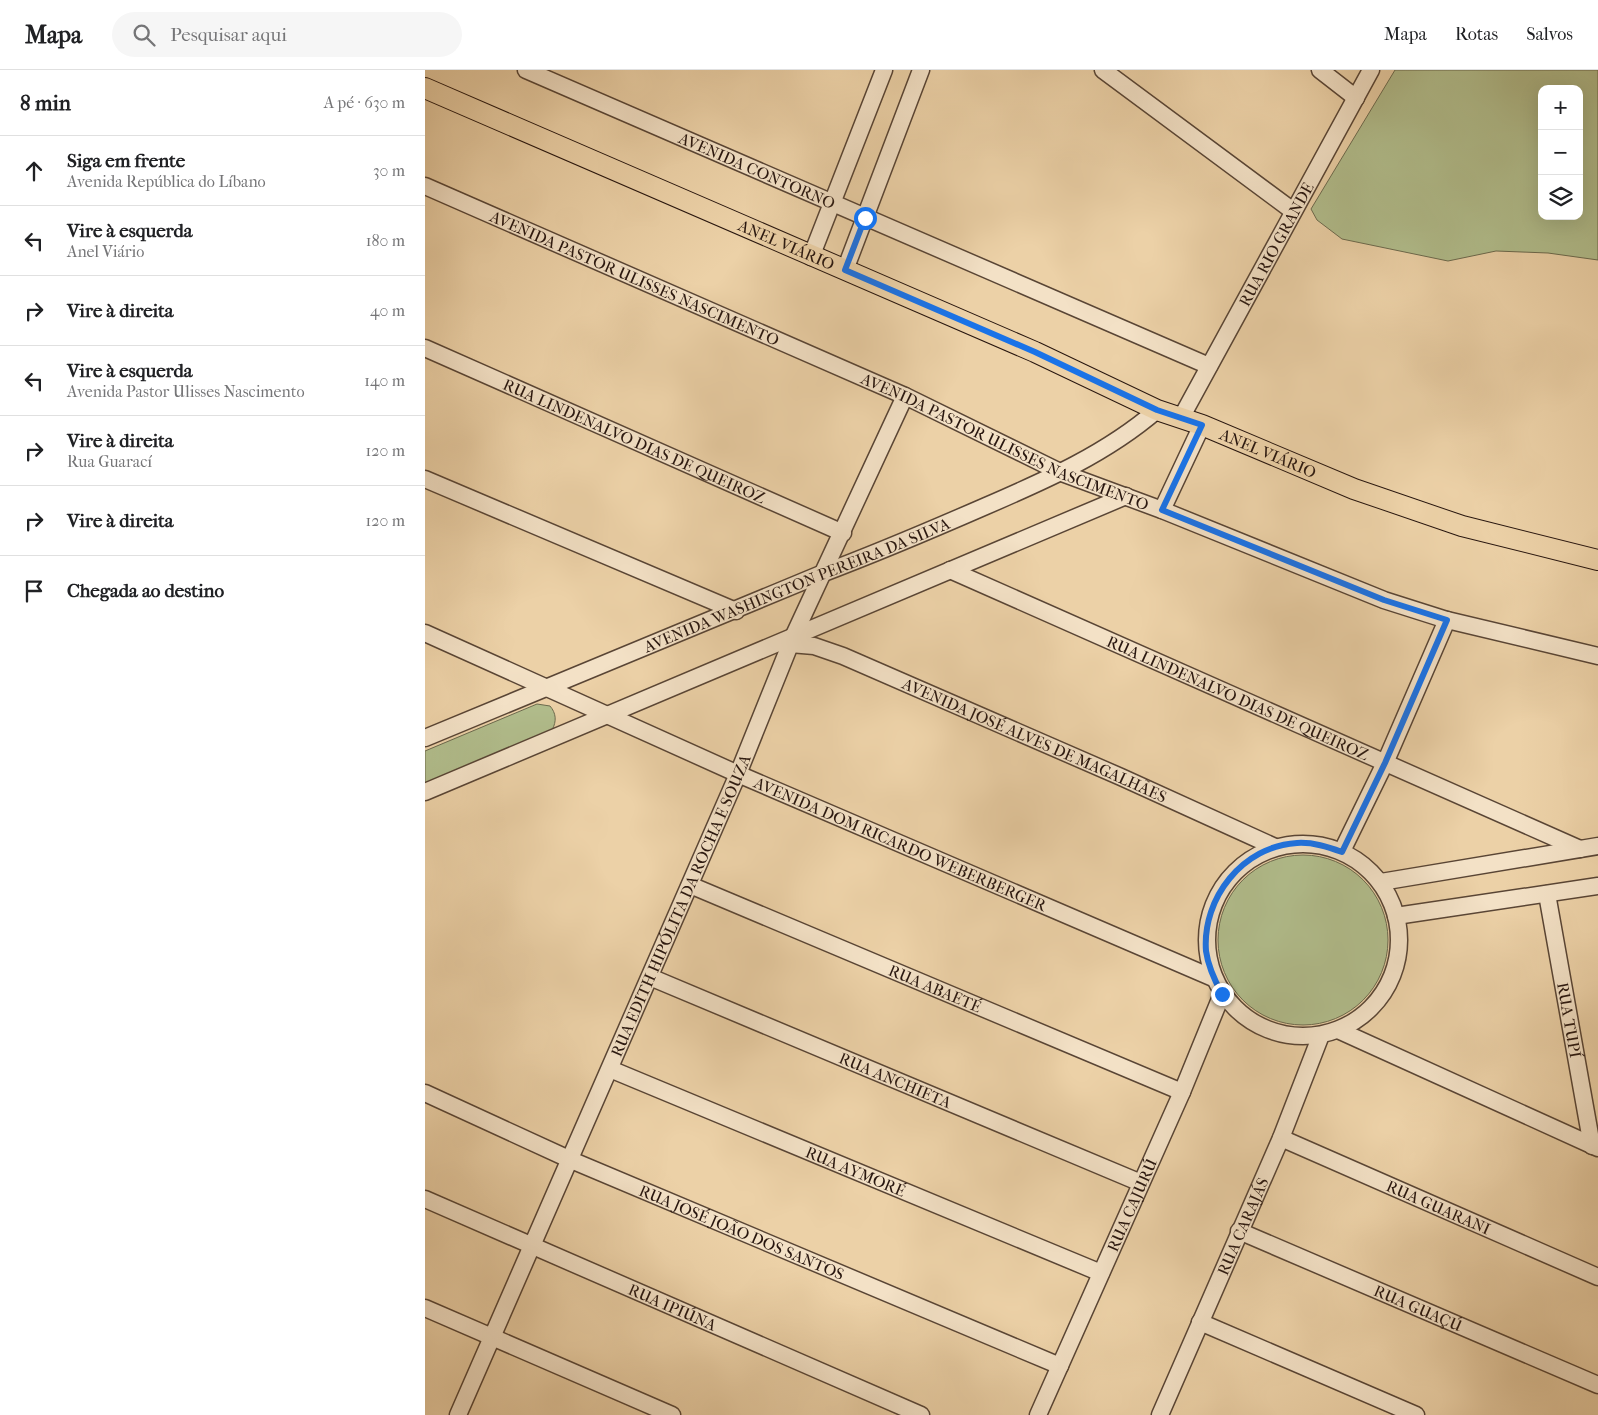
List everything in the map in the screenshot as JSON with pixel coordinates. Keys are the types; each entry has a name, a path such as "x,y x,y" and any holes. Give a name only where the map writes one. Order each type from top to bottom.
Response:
{"main road":[{"name":"ANEL VIÁRIO","path":"425,88 811,257 1035,352 1157,410 1202,425 1354,489 1462,526 1598,560"}],"street":[{"name":"AVENIDA CONTORNO","path":"526,70 831,204 1209,366"},
{"path":"845,270 921,70"},
{"path":"1103,70 1293,211"},
{"path":"1320,70 1356,98"},
{"name":"RUA RIO GRANDE","path":"1181,418 1371,70"},
{"path":"811,257 882,71"},
{"name":"AVENIDA PASTOR ULISSES NASCIMENTO","path":"425,186 905,396 1062,473 1162,510 1384,600 1447,620 1598,656"},
{"name":"RUA LINDENALVO DIAS DE QUEIROZ","path":"425,348 843,533"},
{"name":"RUA EDITH HIPÓLITA DA ROCHA E SOUZA","path":"458,1415 651,977 738,774 792,639 821,574 843,533 905,396"},
{"name":"AVENIDA WASHINGTON PEREIRA DA SILVA","path":"425,738 821,574 884,550 1062,473 1123,437 1157,410"},
{"path":"1162,510 1202,425"},
{"path":"425,480 736,610"},
{"path":"425,792 792,639 1126,496"},
{"name":"RUA LINDENALVO DIAS DE QUEIROZ","path":"950,570 1580,848"},
{"path":"1342,852 1385,763 1447,620"},
{"name":"AVENIDA DOM RICARDO WEBERBERGER","path":"425,633 738,774 1213,978"},
{"name":"AVENIDA JOSÉ ALVES DE MAGALHÃES","path":"792,639 843,656 1121,777 1275,848"},
{"path":"1297,843 1320,845 1342,852 1363,864 1381,882 1397,916 1399,951 1389,984 1367,1012 1338,1030 1321,1036 1288,1036 1262,1028 1239,1014 1222,994 1213,978 1206,952 1207,925 1215,899 1230,877 1250,859 1275,848 1297,843"},
{"path":"1381,882 1598,846"},
{"name":"RUA ABAETÉ","path":"690,885 1182,1092"},
{"path":"1397,916 1598,886"},
{"name":"RUA TUPÍ","path":"1547,894 1595,1147"},
{"name":"RUA ANCHIETA","path":"651,977 1141,1183"},
{"name":"RUA CAJURÚ","path":"1039,1415 1182,1092 1222,994"},
{"path":"1338,1030 1595,1147"},
{"name":"RUA CARAJÁS","path":"1165,1413 1200,1322 1281,1138 1321,1036"},
{"name":"RUA AYMORÉ","path":"610,1069 1101,1273"},
{"name":"RUA JOSÉ JOÃO DOS SANTOS","path":"425,1093 571,1160 1060,1366"},
{"name":"RUA GUARANI","path":"1281,1138 1598,1277"},
{"name":"RUA IPIÚNA","path":"425,1198 921,1415"},
{"name":"RUA GUAÇÚ","path":"1239,1230 1598,1385"},
{"path":"425,1308 671,1415"},
{"path":"1200,1322 1416,1415"}],"green space":[{"path":"1395,70 1598,70 1598,260 1548,253 1496,251 1448,261 1342,239 1317,220 1311,209"},
{"path":"537,704 550,706 555,714 552,730 425,783 425,751"},
{"path":"1303,855 1328,859 1343,865 1357,874 1369,886 1378,900 1384,915 1388,940 1384,965 1378,980 1369,994 1357,1006 1343,1015 1328,1021 1303,1025 1278,1021 1263,1015 1249,1006 1237,994 1228,980 1222,965 1218,940 1222,915 1228,900 1237,886 1249,874 1263,865 1278,859"}],"route":[{"path":"865,218 845,270 1035,352 1157,410 1202,425 1162,510 1384,600 1447,620 1385,763 1342,852 1320,845 1297,843 1275,848 1250,859 1230,877 1215,899 1207,925 1206,952 1213,978 1222,994"}]}
